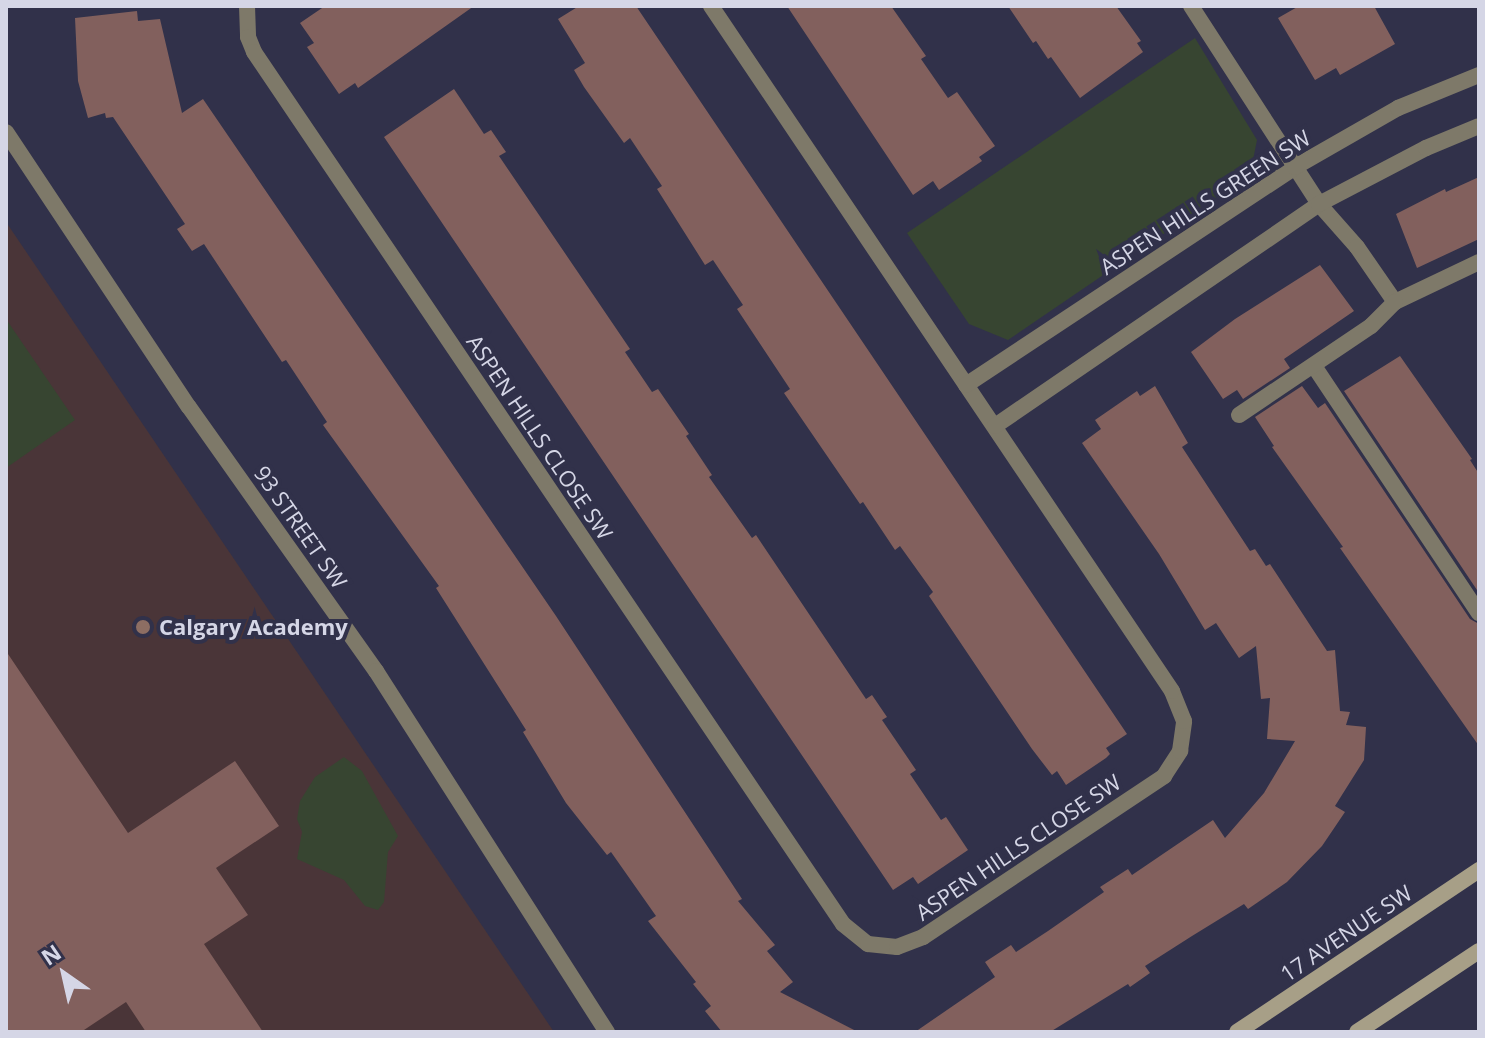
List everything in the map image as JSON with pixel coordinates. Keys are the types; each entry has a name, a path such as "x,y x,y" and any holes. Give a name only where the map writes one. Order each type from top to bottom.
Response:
{"main road":[{"name":"17 AVENUE SW","path":"1237,1032 1479,870"},
{"path":"1357,1032 1479,951"}],"street":[{"name":"ASPEN HILLS CLOSE SW","path":"247,6 248,37 254,52 807,871 854,936 884,948 911,944 1164,776 1173,765 1183,737 1184,721 1172,691 711,6"},
{"path":"1191,6 1319,204 1357,247 1395,302"},
{"name":"ASPEN HILLS GREEN SW","path":"966,385 1295,167 1398,108 1479,75"},
{"path":"995,426 1319,204 1426,148 1479,126"},
{"name":"93 STREET SW","path":"6,132 189,407 376,671 607,1032"},
{"path":"1239,415 1371,326 1395,302 1479,262"},
{"path":"1314,366 1479,613"}],"shaded area":[{"name":"Calgary Academy","path":"6,222 554,1032 6,1032"}],"green space":[{"path":"1195,38 1257,140 1250,175 1008,340 969,324 907,233"},
{"path":"6,319 75,420 6,468"},
{"path":"344,757 362,771 398,836 388,852 384,902 378,910 365,906 344,880 297,859 302,832 297,819 300,801 315,777"}],"building":[{"path":"325,6 474,6 358,88 355,83 339,94 307,47 314,43 300,23"},
{"path":"579,6 636,6 1127,734 1106,748 1110,754 1106,758 1066,785 1057,771 1052,775 1032,749 929,596 933,592 900,546 895,550 863,502 860,504 784,393 790,389 737,309 743,305 713,260 705,265 657,189 662,186 630,138 624,143 584,87 574,70 585,63 558,19"},
{"path":"787,6 891,6 926,56 921,59 948,98 957,92 995,146 979,157 982,161 939,190 933,181 913,195"},
{"path":"1008,6 1116,6 1141,41 1137,43 1143,52 1080,98 1051,57 1048,59 1036,41 1033,43"},
{"path":"1299,6 1374,6 1395,44 1340,75 1336,68 1315,80 1278,18"},
{"path":"137,11 138,21 160,19 182,113 203,99 556,616 742,899 738,901 775,945 767,951 793,982 780,992 858,1032 722,1032 705,1011 711,1006 693,984 696,982 648,921 656,916 611,852 607,855 566,803 523,732 526,730 436,588 439,586 323,425 327,422 286,360 282,362 204,244 192,251 177,229 185,224 113,117 106,118 105,113 88,118 78,81 75,18"},
{"path":"454,89 484,134 491,130 506,152 499,156 630,349 625,352 652,392 658,389 689,434 686,436 712,475 709,477 752,538 756,535 866,699 872,695 887,717 882,720 916,770 910,774 941,820 946,817 968,850 918,884 913,877 893,890 384,137"},
{"path":"1479,177 1479,239 1417,268 1396,214 1445,189 1446,192"},
{"path":"1320,265 1354,311 1284,359 1290,368 1243,399 1237,390 1223,399 1191,352 1235,319"},
{"path":"1400,356 1472,459 1479,474 1479,593 1344,391"},
{"path":"1155,386 1188,443 1182,447 1250,551 1255,549 1266,566 1270,564 1327,651 1335,650 1340,711 1350,712 1346,725 1366,727 1364,760 1335,806 1345,812 1322,846 1287,882 1248,909 1244,904 1192,936 1145,966 1150,973 1130,987 1128,984 1050,1032 915,1032 995,977 985,962 1011,945 1016,952 1104,892 1100,887 1128,869 1132,875 1213,820 1225,838 1264,793 1295,741 1267,739 1270,698 1261,699 1256,646 1239,658 1216,623 1205,630 1159,554 1082,443 1101,429 1095,420 1137,391 1140,396"},
{"path":"1302,386 1318,408 1325,403 1470,619 1479,624 1479,746 1340,548 1343,547 1272,447 1255,417"},
{"path":"6,651 128,833 235,761 279,826 216,868 248,915 204,944 263,1032 146,1032 126,1002 81,1032 6,1032"}],"place":[{"name":"Calgary Academy","path":"143,627"}]}
